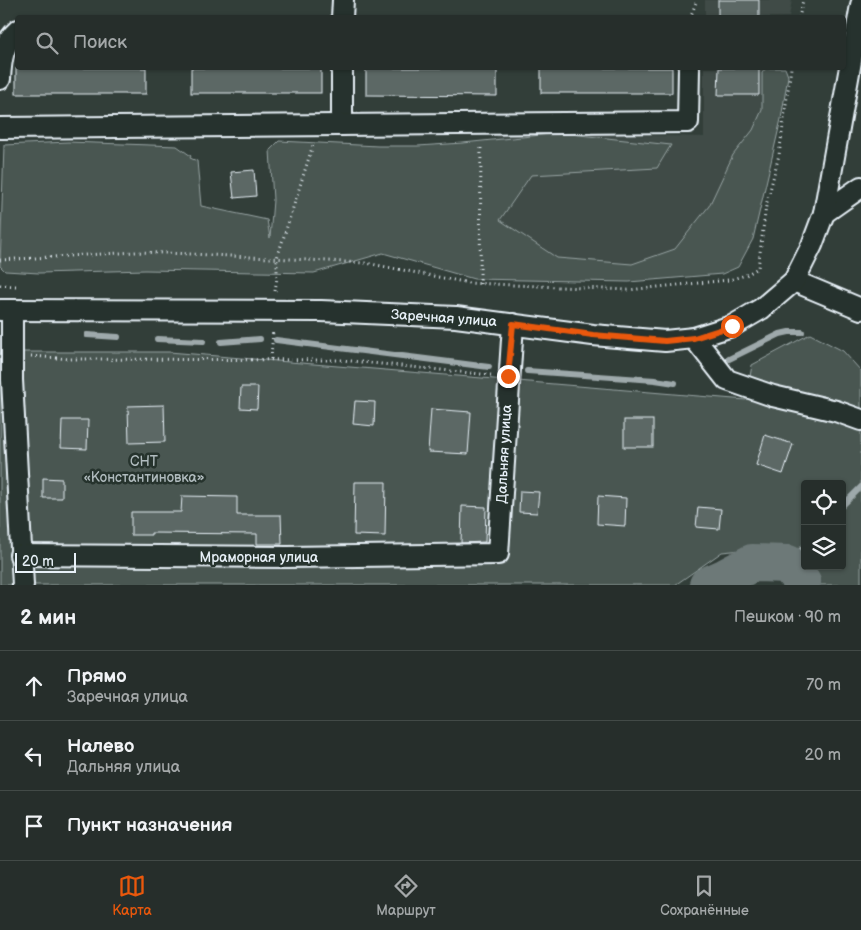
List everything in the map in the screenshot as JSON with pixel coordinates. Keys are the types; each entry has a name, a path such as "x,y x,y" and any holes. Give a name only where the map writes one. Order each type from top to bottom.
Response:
{"street":[{"path":"342,0 342,15"},
{"name":"Заречная улица","path":"6,310 302,311 456,317 593,335 665,341 694,338 732,326 761,309 794,281 812,245 824,213 861,5"},
{"path":"0,79 1,55 11,35 15,32"},
{"path":"342,70 342,125"},
{"path":"0,128 688,122 689,70"},
{"path":"824,213 861,186"},
{"path":"794,281 861,309"},
{"path":"6,310 13,356 12,380 23,585"},
{"name":"Дальняя улица","path":"498,554 508,376 513,324"},
{"path":"694,338 727,380 773,396 836,411 861,420"},
{"name":"Мраморная улица","path":"20,556 288,557 498,554"}],"path":[{"path":"691,15 697,0"},
{"path":"800,15 803,0"},
{"path":"0,260 136,252 277,258 366,263 427,276 480,284 628,290 729,280 746,275 758,268 766,206 779,155 791,70"},
{"path":"480,284 481,124"},
{"path":"274,295 277,278 277,258 319,125"},
{"path":"0,286 16,286"},
{"path":"272,359 273,323"},
{"path":"13,356 70,359 342,360 508,376"}],"shaded area":[{"path":"705,0 792,0 789,15 705,15"},
{"path":"704,70 780,70 738,264 486,268 487,147 498,135 597,134 704,137"}],"green space":[{"path":"764,70 786,70 788,76 781,119 753,239 738,267 722,274 629,282 474,279 383,253 314,273 145,270 39,273 5,271 0,266 4,145 68,142 177,146 191,156 190,158 197,161 201,206 267,220 270,238 273,200 270,150 279,141 418,146 561,133 671,145 657,168 531,175 500,220 557,258 632,264 675,249 709,206 733,155 753,130 762,110 762,73"},
{"name":"СНТ «Константиновка»","path":"810,334 843,351 861,371 861,585 813,585 811,570 846,570 846,480 801,480 801,553 763,548 722,552 675,585 0,585 0,352 169,352 746,400 752,365"}],"building":[{"path":"718,0 759,0 759,15 718,15"},
{"path":"16,70 146,70 146,94 16,94"},
{"path":"191,70 321,70 321,93 191,93"},
{"path":"366,70 497,70 497,96 366,95"},
{"path":"541,70 672,70 672,93 541,93"},
{"path":"719,70 759,70 759,95 718,95"},
{"path":"254,170 256,196 234,198 231,172"},
{"path":"241,387 258,387 257,409 240,408"},
{"path":"355,401 375,402 374,426 353,424"},
{"path":"164,405 165,442 129,443 128,406"},
{"path":"431,409 471,412 468,454 428,452"},
{"path":"62,420 88,420 87,449 61,448"},
{"path":"624,420 653,420 653,447 624,447"},
{"path":"765,435 793,444 783,474 756,465"},
{"path":"43,478 62,479 62,498 43,498"},
{"path":"355,482 386,482 385,536 354,535"},
{"path":"520,491 539,492 537,513 519,512"},
{"path":"182,496 237,497 237,515 281,515 282,544 257,544 257,534 151,533 151,535 131,535 131,512 181,512"},
{"path":"598,496 626,498 625,526 597,524"},
{"path":"462,506 486,507 485,542 461,543"},
{"path":"698,507 721,509 719,529 696,527"}],"waterway":[{"path":"725,361 780,334 802,332"},
{"path":"87,335 118,337"},
{"path":"157,339 203,341"},
{"path":"221,342 260,339"},
{"path":"276,340 489,367"},
{"path":"527,371 675,383"},
{"path":"846,502 861,487"},
{"path":"788,564 801,550"},
{"path":"708,585 752,563 788,564 802,582 801,585"}],"route":[{"path":"508,376 513,324 593,335 665,341 694,338 732,326"}]}
